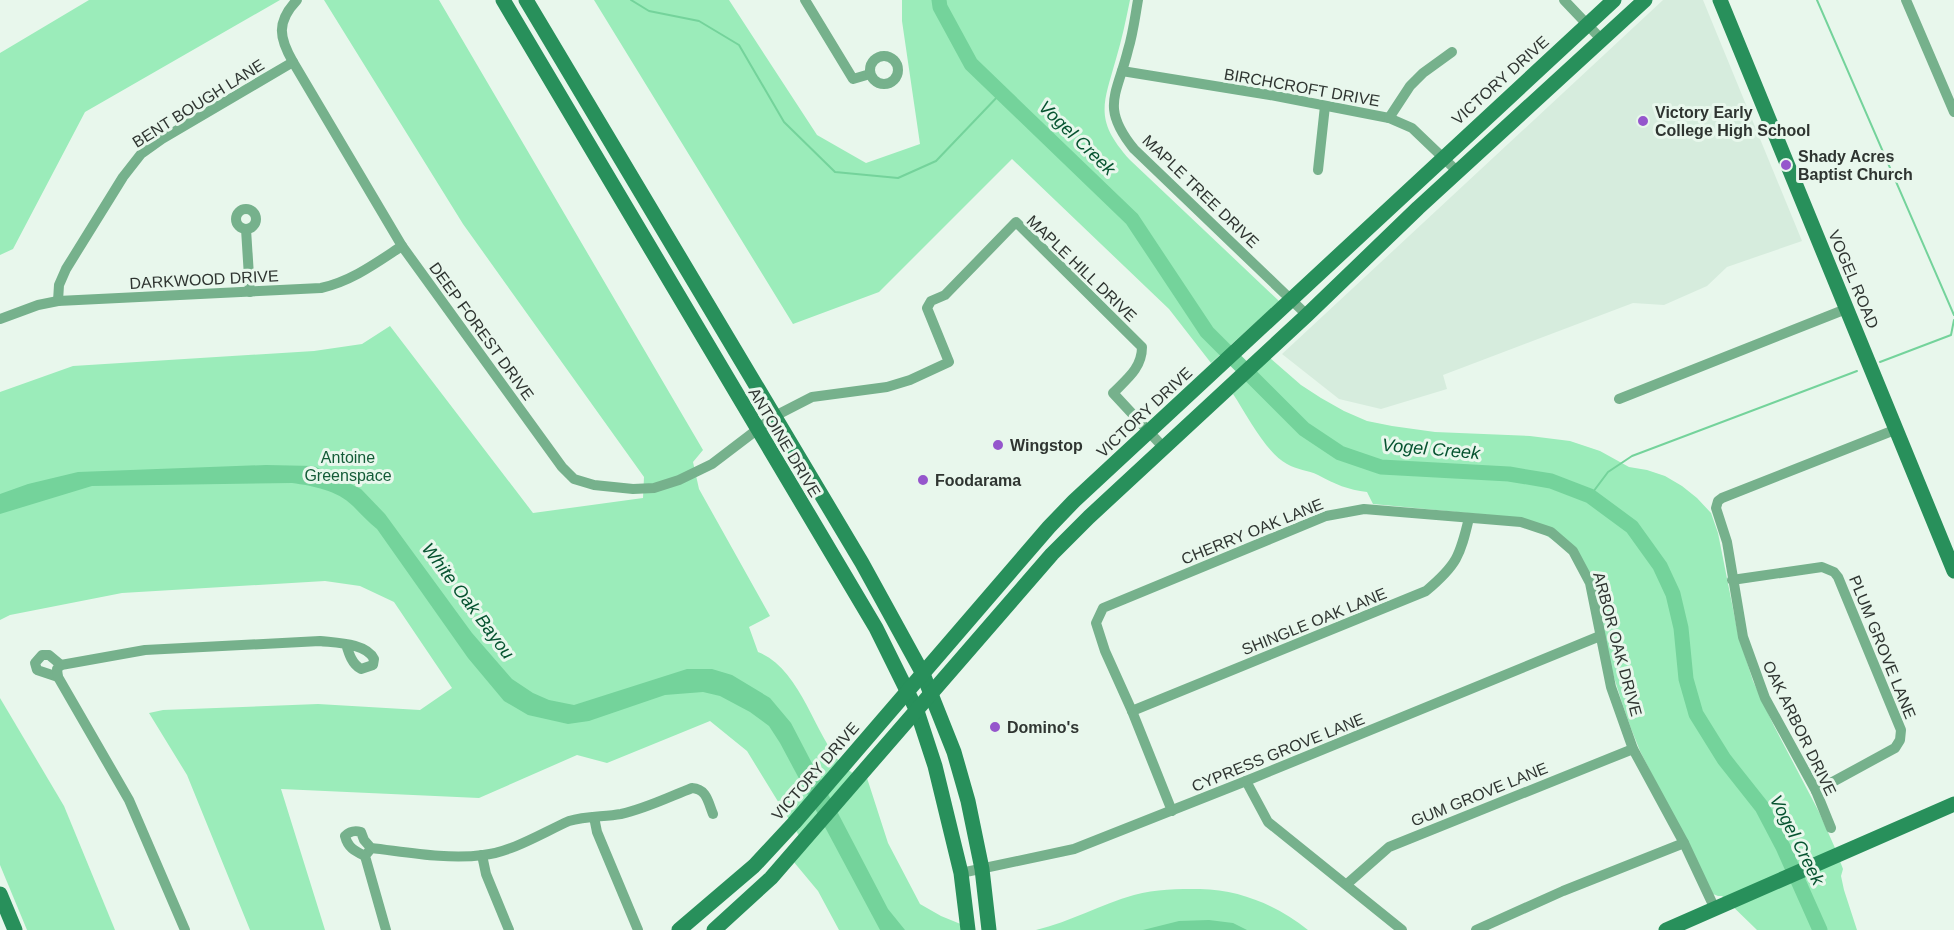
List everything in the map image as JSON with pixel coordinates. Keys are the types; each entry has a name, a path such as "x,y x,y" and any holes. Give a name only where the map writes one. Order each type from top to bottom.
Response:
{"main road":[{"name":"ANTOINE DRIVE","path":"502,0 876,628 917,711 935,766 961,873 968,930"},
{"name":"ANTOINE DRIVE","path":"525,0 862,563 923,674 954,752 967,797 982,869 989,930"},
{"name":"VICTORY DRIVE","path":"679,930 754,866 794,823 1049,527 1074,501 1614,0"},
{"path":"714,930 771,878 1052,554 1089,517 1307,315 1418,208 1645,0"},
{"name":"VOGEL ROAD","path":"1720,0 1954,571"},
{"path":"519,28 536,18"},
{"path":"584,137 601,127"},
{"path":"670,282 689,271"},
{"path":"819,533 835,519"},
{"path":"1005,579 1021,590"},
{"path":"1665,930 1954,804"},
{"path":"754,866 771,878"},
{"path":"0,894 15,930"}],"street":[{"path":"805,0 853,79 870,74"},
{"name":"MAPLE TREE DRIVE","path":"1138,0 1128,50 1115,87 1114,108 1124,136 1134,149 1307,315"},
{"path":"1564,0 1602,40"},
{"path":"1906,0 1949,85 1954,112"},
{"name":"DEEP FOREST DRIVE","path":"296,1 285,16 281,33 285,48 293,62 402,246 562,467 574,479 594,485 633,489 654,488 679,480 712,464 775,416"},
{"path":"1389,118 1410,86 1423,73 1452,52"},
{"name":"BENT BOUGH LANE","path":"58,301 61,277 123,177 141,154 162,139 293,62"},
{"name":"BIRCHCROFT DRIVE","path":"1122,71 1389,118 1412,128 1458,172"},
{"path":"1318,170 1325,106"},
{"name":"MAPLE HILL DRIVE","path":"775,416 812,397 887,387 910,380 950,362 927,308 931,301 945,295 1016,222 1142,347 1142,358 1135,371 1113,393 1164,448"},
{"path":"246,229 250,292"},
{"name":"DARKWOOD DRIVE","path":"0,320 38,305 58,301 309,289 333,285 357,274 402,246"},
{"path":"1619,399 1846,309"},
{"name":"OAK ARBOR DRIVE","path":"1831,828 1816,791 1756,678 1743,637 1727,542 1716,508 1718,501 1897,429"},
{"name":"CHERRY OAK LANE","path":"1132,711 1105,651 1096,623 1103,608 1326,516 1364,508 1469,518"},
{"name":"ARBOR OAK DRIVE","path":"1469,518 1521,522 1551,532 1573,552 1590,583 1611,687 1633,749 1684,843 1715,909"},
{"name":"SHINGLE OAK LANE","path":"1132,711 1426,591 1446,574 1461,552 1469,518"},
{"name":"PLUM GROVE LANE","path":"1732,580 1822,567 1834,572 1900,730 1900,740 1895,748 1816,791"},
{"name":"CYPRESS GROVE LANE","path":"961,873 1074,849 1246,782 1600,636"},
{"path":"185,930 129,800 92,732 58,677 57,669 61,665 145,650 320,641 346,644"},
{"path":"58,677 41,673 37,670 35,663 42,655 49,656 61,665"},
{"path":"1132,711 1172,811"},
{"name":"GUM GROVE LANE","path":"1347,884 1389,847 1633,749"},
{"path":"1246,782 1268,822 1402,930"},
{"path":"386,930 368,852 482,855 505,849 569,821 640,808 692,788 700,789 705,793 713,814"},
{"path":"594,817 597,832 638,930"},
{"path":"1476,930 1563,891 1684,843"},
{"path":"482,855 486,874 509,930"}],"shaded area":[{"name":"Victory Early College High School","path":"1663,0 1703,0 1802,241 1727,267 1707,286 1664,305 1633,303 1443,375 1447,389 1381,409 1339,399 1282,354"},
{"path":"266,465 314,466 361,489 385,514 472,633 512,679 533,693 549,700 574,705 687,669 712,669 732,675 770,698 791,723 888,909 905,930 880,930 769,726 750,712 720,696 703,692 665,695 589,721 568,724 528,715 504,701 468,658 377,529 347,501 332,492 292,483 92,486 0,514 0,494 28,484 78,472"},
{"path":"1209,920 1233,923 1247,930 1143,930 1179,921"}],"green space":[{"path":"89,0 280,0 85,112 13,249 0,255 0,53"},
{"name":"Antoine Greenspace","path":"324,0 439,0 703,450 693,462 699,489 770,616 749,627 758,652 776,663 791,680 837,759 851,772 867,778 888,843 920,904 963,925 964,930 839,930 818,891 793,861 806,847 747,751 710,721 607,763 577,755 479,798 281,789 325,930 250,930 187,775 149,713 163,710 318,704 420,710 452,688 394,602 360,586 325,581 122,593 10,615 0,620 0,392 73,366 314,351 362,344 390,326 533,513 643,498 644,477 463,224"},
{"path":"594,0 729,0 817,135 866,163 920,144 902,21 902,0 1130,0 1105,101 1106,123 1111,134 1130,160 1279,301 1211,363 1169,309 1012,159 879,292 793,324"},
{"path":"1270,358 1301,385 1321,398 1367,421 1435,432 1530,436 1570,441 1600,451 1629,467 1665,476 1697,498 1711,513 1718,533 1738,634 1753,681 1835,848 1843,869 1841,876 1844,890 1857,930 1757,930 1722,896 1713,894 1640,751 1631,728 1608,657 1583,560 1520,518 1373,504 1367,492 1342,486 1314,473 1295,468 1279,459 1264,443 1233,394"},
{"path":"0,698 64,806 115,930 27,930 0,865"},
{"path":"1200,889 1230,892 1257,900 1283,913 1308,930 1036,930 1142,893 1159,890"}],"waterway":[{"path":"631,0 649,11 699,21 739,45 784,122 835,172 898,178 936,161 1001,93"},
{"name":"Vogel Creek","path":"939,0 940,7 971,64 1132,219 1207,332 1304,429 1340,453 1381,467 1509,474 1551,481 1590,496 1632,527 1660,566 1673,594 1681,628 1686,679 1696,714 1724,759 1762,807 1783,847 1820,930"},
{"path":"1817,0 1954,315"},
{"path":"1880,362 1951,335 1954,320"},
{"path":"1590,496 1608,472 1632,456 1857,371"}],"place":[{"name":"Victory Early College High School","path":"1643,121"},
{"name":"Shady Acres Baptist Church","path":"1786,165"},
{"name":"Wingstop","path":"998,445"},
{"name":"Foodarama","path":"923,480"},
{"name":"Domino's","path":"995,727"}],"water label":[{"name":"White Oak Bayou","path":"468,601"}]}
